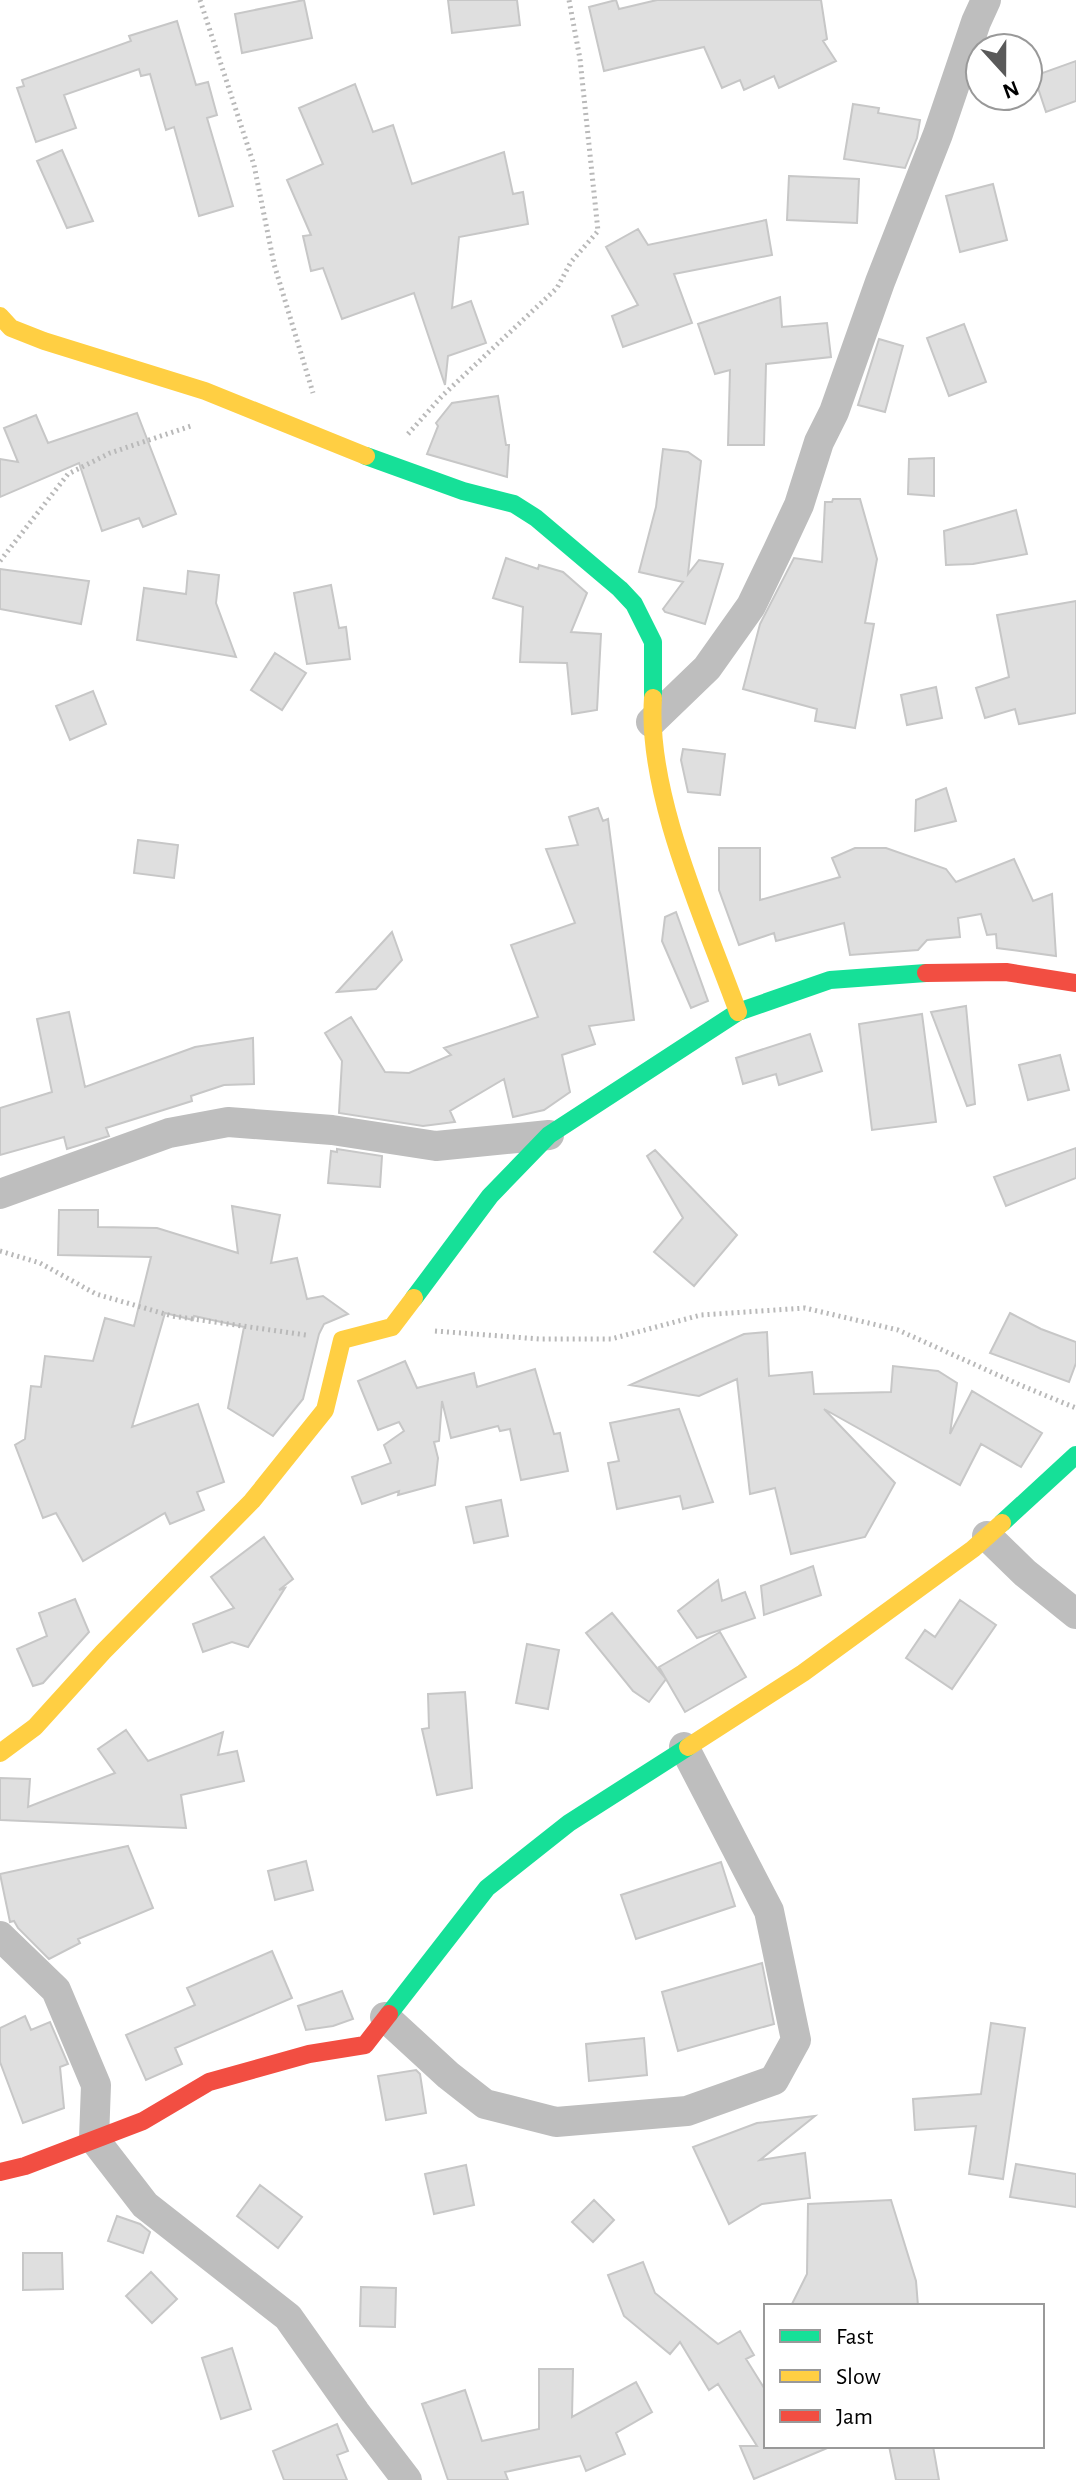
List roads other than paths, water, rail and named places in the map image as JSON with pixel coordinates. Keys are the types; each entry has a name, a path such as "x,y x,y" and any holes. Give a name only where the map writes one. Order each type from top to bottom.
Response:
{"street":[{"path":"651,722 707,668 751,606 788,528 986,0"},
{"path":"0,316 11,328 44,341 214,395 329,439 389,466 514,504 536,518 620,589 634,604 653,642 651,722 661,785 674,835 738,1012"},
{"path":"0,1753 35,1727 103,1652 252,1501 325,1410 342,1340 392,1327 490,1196 549,1135 738,1012 830,980 948,972 1006,972 1076,983"},
{"path":"0,1194 169,1133 228,1122 332,1130 436,1146 549,1135"},
{"path":"0,2172 25,2166 143,2121 209,2082 309,2054 365,2045 487,1888 569,1823 803,1673 987,1536 1076,1455"},
{"path":"987,1536 1025,1573 1076,1614"},
{"path":"385,2017 448,2075 485,2104 556,2122 687,2111 774,2080 796,2040 769,1911 684,1747"},
{"path":"0,1936 56,1990 96,2085 94,2139 145,2205 288,2317 407,2480"}]}
